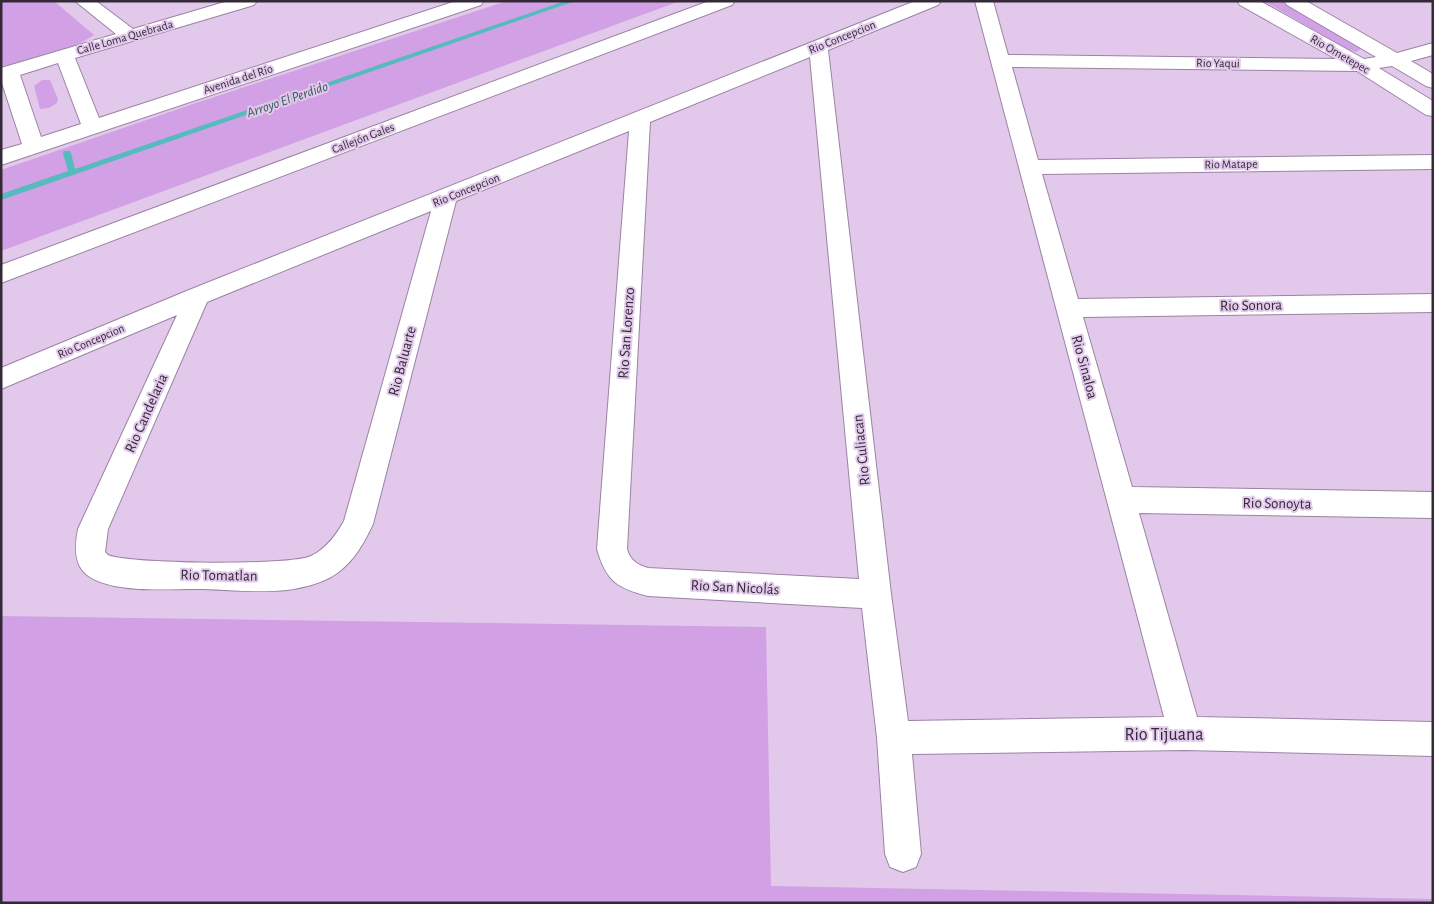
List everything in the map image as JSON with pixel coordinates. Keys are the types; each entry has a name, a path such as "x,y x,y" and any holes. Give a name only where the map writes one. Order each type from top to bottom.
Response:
{"street":[{"path":"84,1 129,35"},
{"name":"Calle Loma Quebrada","path":"5,73 248,1"},
{"name":"Avenida del Río","path":"1,158 32,141 428,1"},
{"name":"Avenida del Río","path":"90,121 475,1"},
{"name":"Callejón Gales","path":"1,274 726,1"},
{"name":"Rio Concepcion","path":"1,378 198,296 446,198 932,1"},
{"name":"Rio Sinaloa","path":"984,1 1185,733"},
{"name":"Rio Ometepec","path":"1246,1 1361,65 1433,110"},
{"name":"Rio Ometepec","path":"1293,1 1433,82"},
{"name":"Rio Culiacan","path":"818,46 876,594 894,738 903,854"},
{"name":"Rio Yaqui","path":"1001,61 1361,65 1395,60 1433,49"},
{"path":"64,55 90,121"},
{"path":"5,73 32,141"},
{"name":"Rio San Lorenzo","path":"612,549 640,118"},
{"name":"Avenida del Río","path":"1,144 32,141"},
{"name":"Rio Matape","path":"1030,167 1433,162"},
{"name":"Rio Baluarte","path":"358,524 446,198"},
{"name":"Rio Candelaria","path":"93,529 198,296"},
{"name":"Rio Sonora","path":"1068,308 1433,303"},
{"name":"Rio Sonoyta","path":"1121,500 1433,505"},
{"name":"Rio Tomatlan","path":"93,529 89,547 90,555 100,567 113,572 286,577 311,571 334,558 352,538 358,524"},
{"name":"Rio San Nicolás","path":"612,549 616,564 623,573 648,582 876,594"},
{"name":"Rio Tijuana","path":"894,738 1185,733 1433,739"}],"shaded area":[{"path":"1,1 54,1 94,35 79,44 1,66"},
{"path":"507,1 680,1 1,251 1,170 190,105"},
{"path":"1264,1 1281,1 1361,45 1361,49 1356,52 1347,49"},
{"path":"42,80 50,80 58,99 57,103 49,108 40,109 34,86"},
{"path":"1,616 766,627 771,886 1433,899 1433,903 1,903"}],"waterway":[{"name":"Arroyo El Perdido","path":"72,173 572,1"},
{"path":"67,153 72,173"},
{"name":"Arroyo El Perdido","path":"1,197 72,173"}]}
